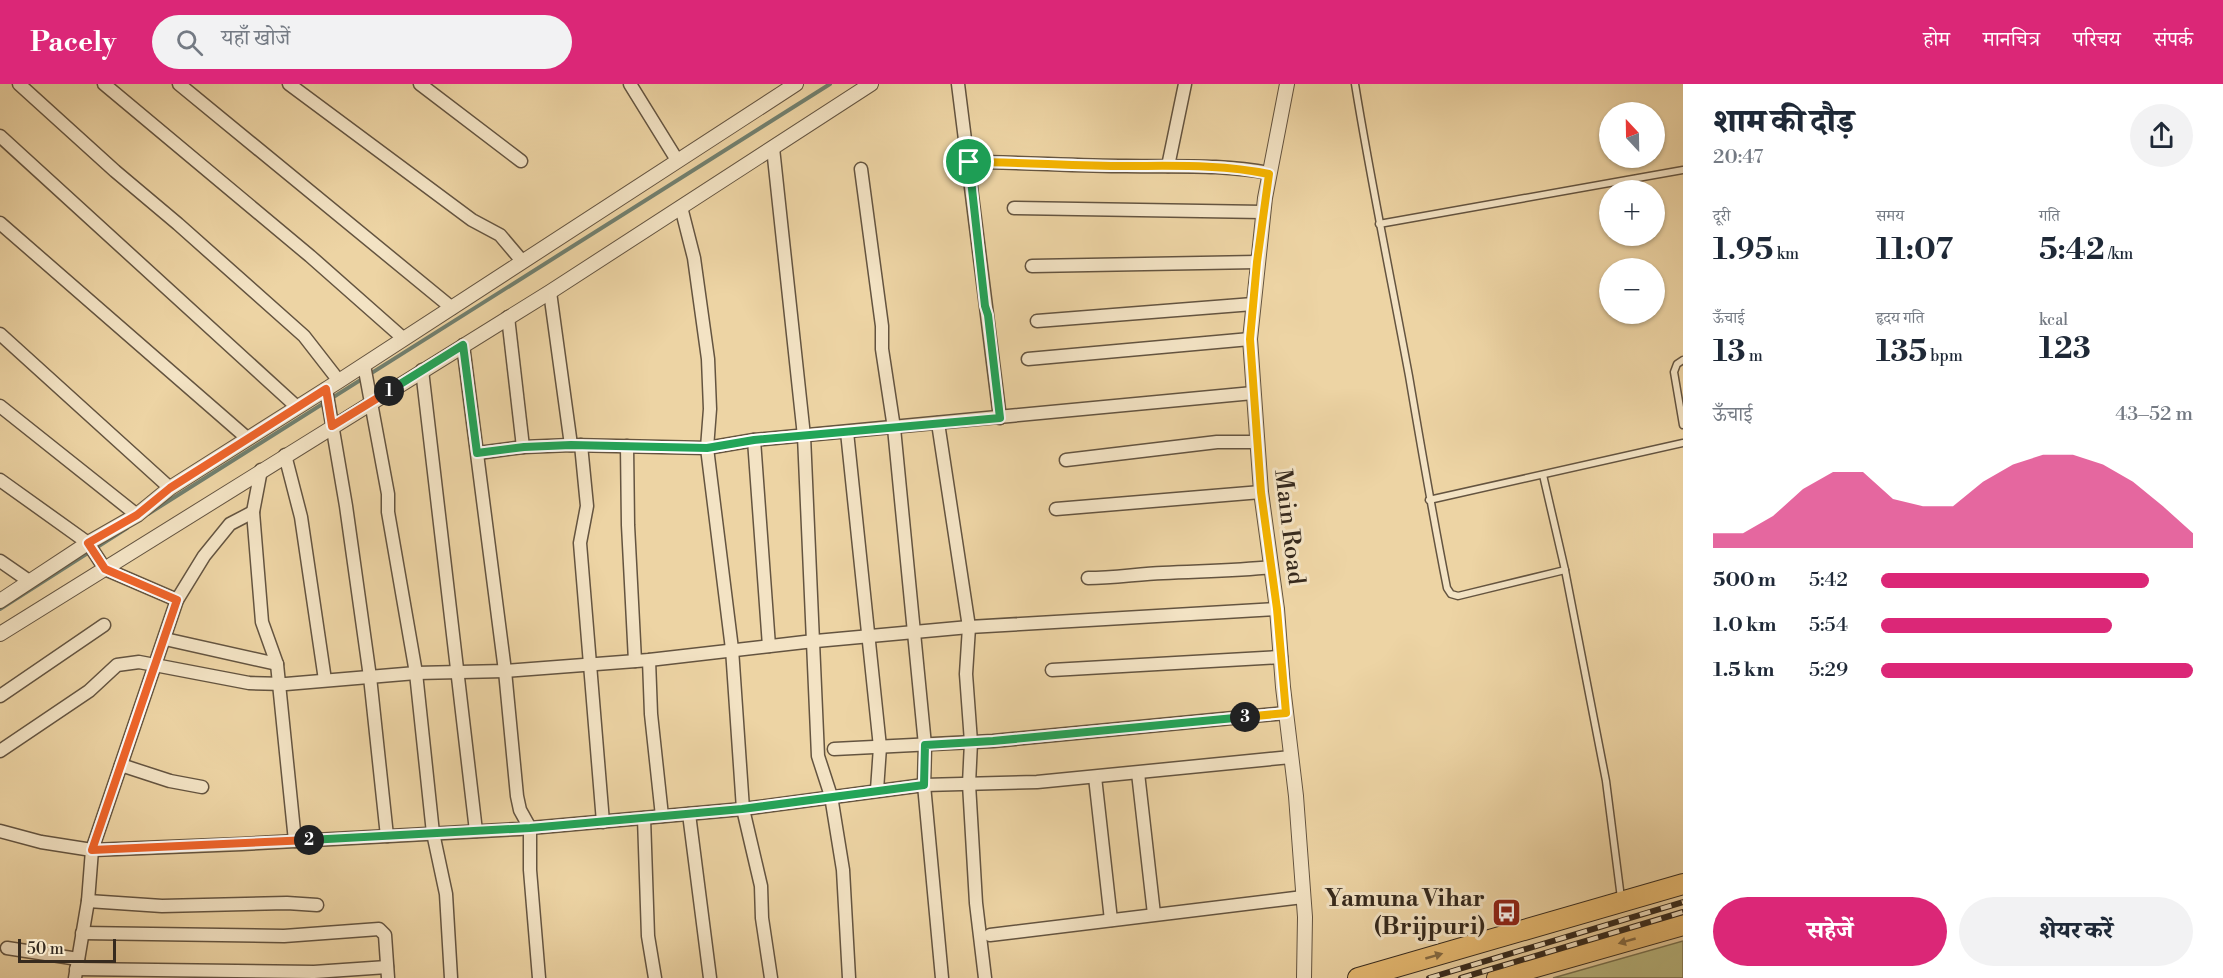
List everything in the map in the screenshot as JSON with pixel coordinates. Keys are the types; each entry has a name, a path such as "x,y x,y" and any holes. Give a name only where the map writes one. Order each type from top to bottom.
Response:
{"highway":[{"path":"1358,978 1683,884"},
{"path":"1497,978 1683,925"}],"street":[{"path":"19,84 304,336 339,381"},
{"path":"104,84 310,256 404,339"},
{"path":"179,84 452,308"},
{"path":"290,84 472,220 500,235 522,261"},
{"path":"420,84 521,161"},
{"path":"630,84 677,160"},
{"path":"0,634 550,292 871,84"},
{"path":"958,84 1000,418"},
{"path":"1168,166 1185,84"},
{"name":"Main Road","path":"1287,84 1263,212 1250,339 1261,492 1277,609 1303,897 1301,977"},
{"path":"0,601 88,543 137,515 170,488 452,308 789,86"},
{"path":"0,136 297,407"},
{"path":"773,148 804,436 818,756 831,796 843,870 849,978"},
{"path":"969,162 1236,168 1269,174"},
{"path":"861,169 882,326 882,349 894,428 915,633 925,745 924,785 942,978"},
{"path":"681,207 694,258 708,359 711,410 707,448 732,650 742,809 761,886 762,918 771,978"},
{"path":"1014,208 1263,212"},
{"path":"0,223 247,438"},
{"path":"1032,266 1257,262"},
{"path":"550,292 587,506 580,543 592,664 603,822"},
{"path":"1036,321 1253,304"},
{"path":"508,317 524,447"},
{"path":"0,334 170,488"},
{"path":"1028,359 1250,339"},
{"path":"463,345 505,671 516,796 520,810 530,828 530,870 539,978"},
{"path":"364,365 388,494 388,513 416,673 433,833 446,894 452,978"},
{"path":"422,370 476,831"},
{"path":"326,389 346,506 370,677 387,836"},
{"path":"477,453 524,447 576,445 707,448 754,440 1253,393"},
{"path":"0,406 137,515"},
{"path":"938,423 969,627 966,674 971,742 969,784 976,903 985,978"},
{"path":"847,432 880,747 878,790"},
{"path":"754,440 769,646"},
{"path":"1066,460 1217,442 1257,442"},
{"path":"627,446 628,525 635,661"},
{"path":"285,455 301,518 325,680"},
{"path":"261,470 253,512 262,622 277,664 280,683 294,841"},
{"path":"0,480 88,543 105,569 177,600"},
{"path":"1056,509 1261,492"},
{"path":"76,968 88,901 92,850 177,600 204,556 230,525 253,512"},
{"path":"0,561 29,581"},
{"path":"1088,578 1123,578 1160,573 1227,572 1271,567"},
{"path":"0,751 79,699 117,665 139,662 249,683 280,683 416,673 505,671 649,660 814,641 969,627 1277,609"},
{"path":"0,696 104,625"},
{"path":"165,639 277,664"},
{"path":"1052,670 1281,657"},
{"path":"649,660 651,714 662,816"},
{"path":"834,750 971,742 1286,713"},
{"path":"0,831 41,842 92,850 530,828 742,809 924,785 1037,782 1291,757"},
{"path":"121,765 170,781 202,787"},
{"path":"1138,773 1154,914"},
{"path":"1095,777 1111,920"},
{"path":"689,814 710,978"},
{"path":"644,818 648,936 655,978"},
{"path":"990,935 1303,897"},
{"path":"88,901 162,906 288,903 317,905"},
{"path":"7,948 76,968 388,972 385,935 379,929 373,928 284,936 82,933"}],"lane":[{"path":"1354,84 1378,224 1409,376 1429,500 1447,588 1451,594 1458,596 1565,570"},
{"path":"1378,224 1683,170"},
{"path":"1683,360 1677,364 1674,372 1683,425"},
{"path":"1429,500 1683,443"},
{"path":"1543,475 1565,570 1606,781 1622,902"}],"green space":[{"path":"1683,941 1683,978 1553,978"}],"waterway":[{"path":"148,514 830,84"},
{"path":"0,609 127,528"}],"railway":[{"path":"1429,978 1683,902"},
{"path":"1461,978 1683,912"}],"place":[{"name":"Yamuna Vihar (Brijpuri)","path":"1506,913"}],"route":[{"path":"969,162 1208,166 1246,169 1269,174 1264,198 1250,339 1261,492 1277,609 1286,713 993,741 925,745 924,785 742,809 519,829 92,850 177,600 105,569 88,543 137,515 170,488 326,389 332,426 463,345 477,453 524,447 571,445 707,448 754,440 1000,418 969,162"}]}
